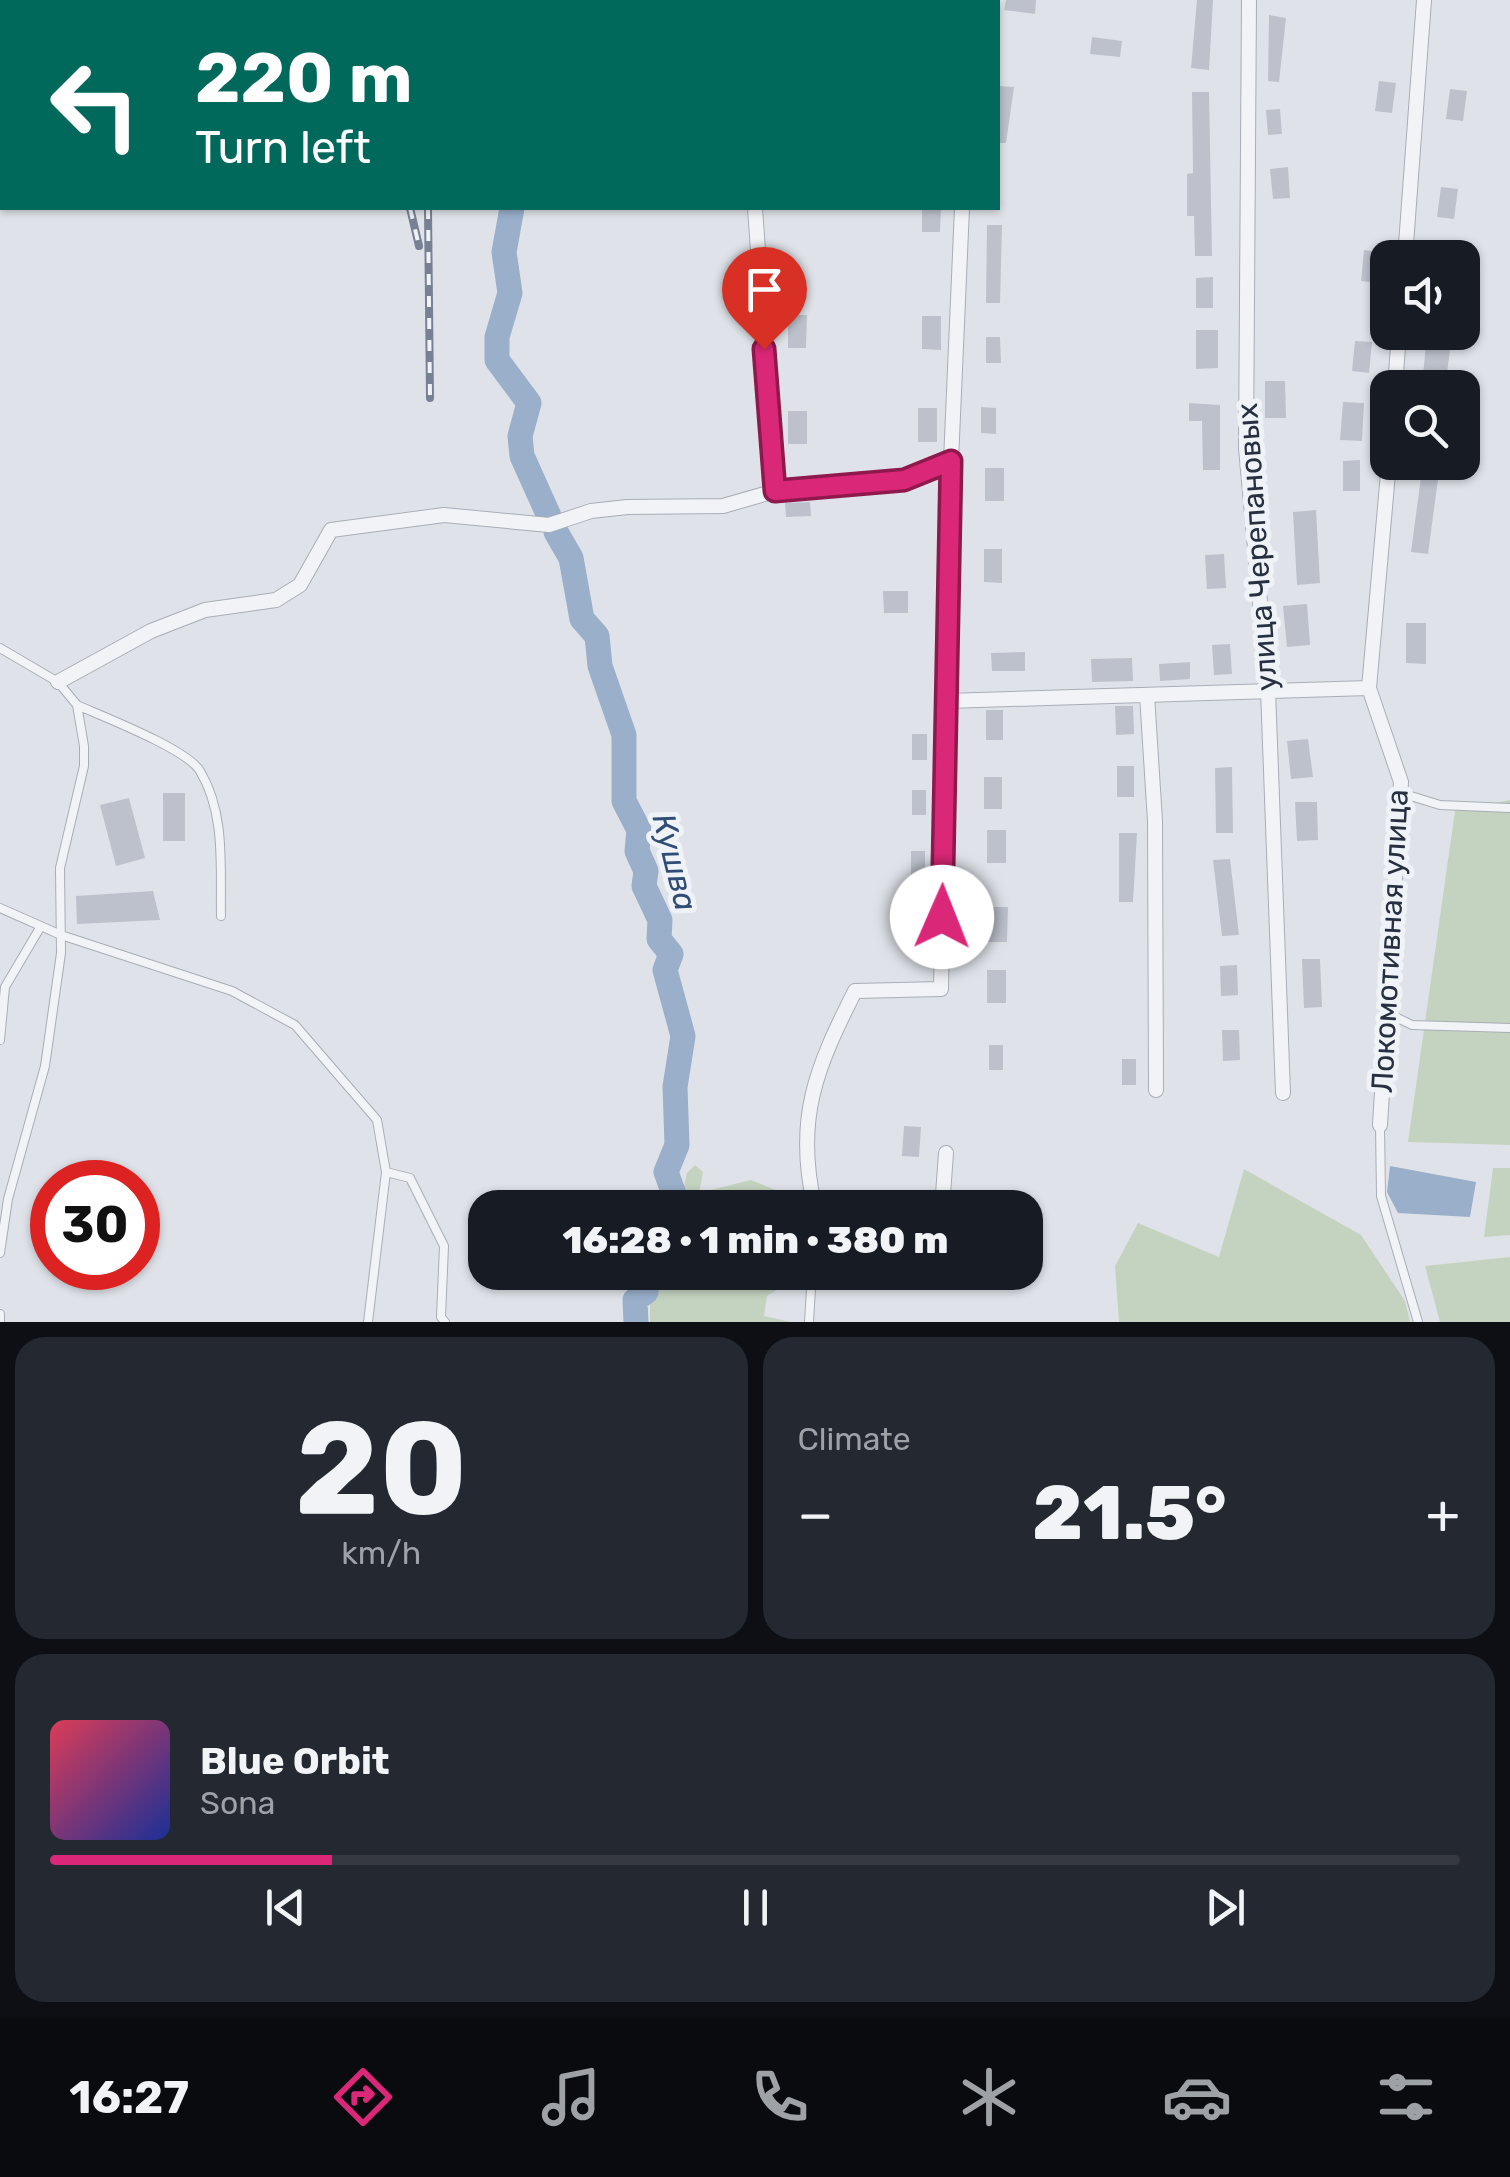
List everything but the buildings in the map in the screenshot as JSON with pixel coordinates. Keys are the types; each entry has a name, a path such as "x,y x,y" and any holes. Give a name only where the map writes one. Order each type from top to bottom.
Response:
{"street":[{"name":"улица Черепановых","path":"1248,0 1246,448 1268,690 1283,1093"},
{"path":"1406,240 1424,0"},
{"path":"755,210 775,491"},
{"path":"812,1190 804,1141 810,1094 822,1056 855,991 941,989 951,461 962,210"},
{"path":"58,682 151,632 206,610 276,600 300,584 331,530 444,515 549,525 591,511 627,507 722,506 775,491 904,480 951,461"},
{"name":"Локомотивная улица","path":"1380,1125 1400,792 1369,688 1387,480"},
{"path":"947,702 1369,688"},
{"path":"1147,695 1155,821 1156,1090"},
{"path":"943,1190 946,1153"}],"lane":[{"path":"0,648 58,682 77,706 148,736 199,768 218,818 221,916"},
{"path":"0,1253 8,1199 44,1066 61,934 60,868 84,766 77,706"},
{"path":"1400,792 1440,805 1510,808"},
{"path":"0,908 61,934 232,991 295,1025 377,1120 386,1172 368,1322"},
{"path":"0,1040 5,988 41,926"},
{"path":"1387,1013 1412,1026 1510,1028"},
{"path":"1380,1125 1381,1196 1418,1322"},
{"path":"386,1172 410,1178 444,1246 441,1317 445,1322"},
{"path":"809,1322 811,1290"},
{"path":"0,1314 0,1322"}],"green space":[{"path":"1510,800 1510,1145 1408,1142 1455,811"},
{"path":"695,1165 703,1172 700,1190 683,1190 687,1173"},
{"path":"1493,1168 1510,1168 1510,1235 1484,1237"},
{"path":"1244,1169 1361,1235 1405,1301 1410,1322 1119,1322 1115,1266 1138,1223 1219,1257"},
{"path":"751,1180 775,1190 711,1190"},
{"path":"1510,1257 1510,1322 1440,1322 1425,1266"},
{"path":"654,1290 776,1290 767,1296 764,1316 791,1322 650,1322"}],"water":[{"path":"1390,1166 1476,1182 1470,1217 1398,1213 1387,1192"}],"waterway":[{"name":"Кушва","path":"512,210 504,252 510,293 497,337 497,360 529,403 520,436 522,456 549,516"},
{"name":"Кушва","path":"556,532 571,558 582,619 597,636 600,666 624,735 624,801 639,830 637,851 646,871 644,886 660,920 659,939 671,954 665,970 683,1036 675,1087 677,1145 666,1172 673,1190"},
{"name":"Кушва","path":"636,1322 635,1300 646,1290"}],"railway":[{"path":"410,210 419,246"},
{"path":"428,210 430,398"}],"route":[{"path":"764,349 775,491 904,480 951,461 942,917"}]}
